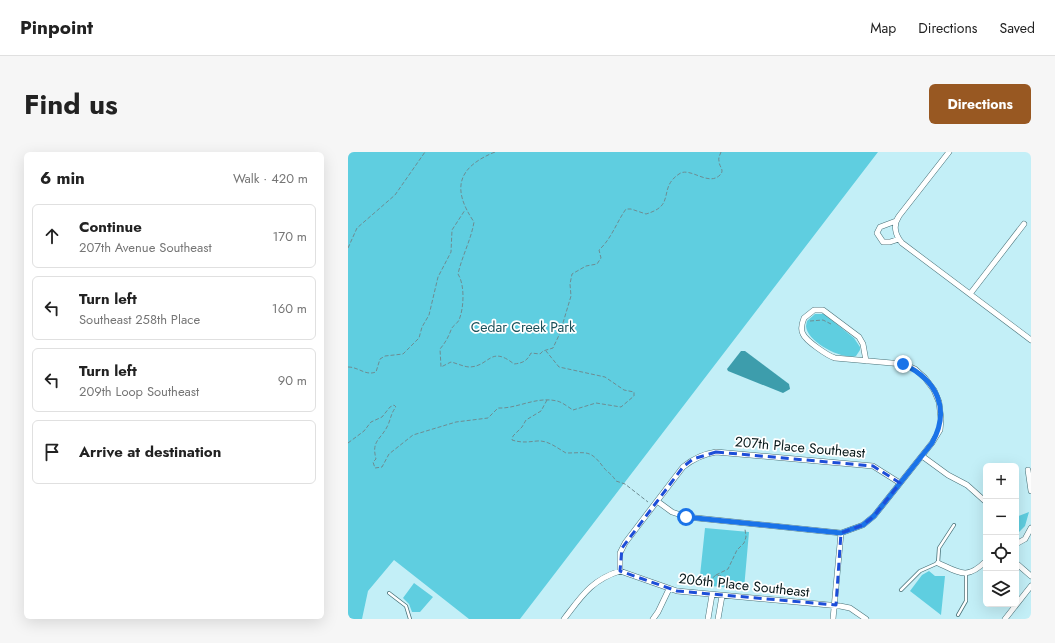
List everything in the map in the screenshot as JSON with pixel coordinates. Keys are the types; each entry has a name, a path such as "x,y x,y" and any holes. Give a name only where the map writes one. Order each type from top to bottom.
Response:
{"street":[{"path":"899,239 886,243 883,242 878,237 878,230 880,227 896,221 950,152"},
{"path":"896,221 896,232 899,239 1031,340"},
{"path":"970,294 1024,224"},
{"path":"564,619 587,590 596,582 603,577 620,571 622,548 657,501 672,512 686,517 841,533 863,525 874,516 922,456 940,430 941,419 939,402 934,390 915,370 903,364 866,361 835,358 828,355 804,336 801,329 804,318 814,310 823,310 862,341 866,361"},
{"name":"207th Place Southeast","path":"657,501 683,467 694,458 716,452 873,466 900,483"},
{"path":"922,456 948,475 967,485 983,499"},
{"path":"1028,470 1031,491"},
{"path":"1019,542 1025,539 1031,528"},
{"path":"833,619 836,605 841,533"},
{"path":"938,563 966,574 976,570 983,564"},
{"path":"1019,566 1031,576"},
{"name":"206th Place Southeast","path":"620,571 669,589 723,596 836,605 850,608 866,619"},
{"path":"1005,619 1031,586"},
{"path":"653,619 669,589"},
{"path":"708,619 712,594"},
{"path":"718,619 723,596"}],"lane":[{"path":"901,590 920,571 938,563 940,546 954,525"},
{"path":"958,615 966,601 966,574"},
{"path":"389,592 406,606 410,619"}],"path":[{"path":"348,248 357,228 395,195 425,152"},
{"path":"495,152 475,162 464,173 460,195 466,210 474,222 458,274 462,280 462,302 458,321 451,328 446,342 440,349 441,367 451,362 470,367 493,356 506,357 514,364 522,363 527,360 531,353 540,354 545,350 553,348 560,332 571,296 570,284 572,274 586,266 597,264 601,258 600,250 617,228 619,219 626,209 632,209 646,214 661,208 665,203 670,181 679,173 686,172 705,178 718,177 722,169 718,161 721,152"},
{"path":"348,367 355,367 368,374 376,372 380,359 385,356 403,354 419,338 422,327 429,315 438,277 451,252 452,230 466,210"},
{"path":"804,318 809,321 823,320 830,324 840,322"},
{"path":"348,443 364,431 371,422 382,417 390,407 396,406 390,416 388,424 373,449 376,459 373,462 375,468 382,467 389,454 413,435 456,422 488,418 498,408 509,409 523,404 547,400 558,401 573,410 596,403 621,407 634,396 634,392 624,390 605,377 559,367 545,350"},
{"path":"547,400 541,411 526,420 522,427 511,438 512,440 522,443 537,441 544,442 552,444 566,453 581,451 588,452 595,456 605,470 610,472 616,481 626,484 653,506"},
{"path":"703,594 707,584 716,575 728,569 737,550 744,543 746,537 744,523"},
{"path":"716,575 721,576 725,581 723,596"}],"highlighted area":[{"path":"716,452 873,466 900,483 874,516 863,525 841,533 836,605 677,591 620,571 622,548 683,467 693,459"}],"green space":[{"name":"Cedar Creek Park","path":"348,152 878,152 520,619 469,619 394,560 368,591 362,619 348,619"},
{"path":"815,314 824,314 854,338 860,347 860,350 856,356 850,357 834,352 819,344 812,338 806,326 807,321"},
{"path":"1029,512 1025,526 1019,532 1019,516"},
{"path":"705,528 749,532 744,589 699,585"},
{"path":"929,571 935,576 945,576 941,615 910,591 922,575"},
{"path":"414,583 433,597 420,612 412,612 409,604 403,598"}],"shaded area":[{"path":"741,351 745,351 789,384 790,389 783,393 728,371 727,369"}],"route":[{"path":"686,517 841,533 863,525 874,516 932,443 940,430 941,419 939,402 934,390 925,378 915,370 903,364"}]}
